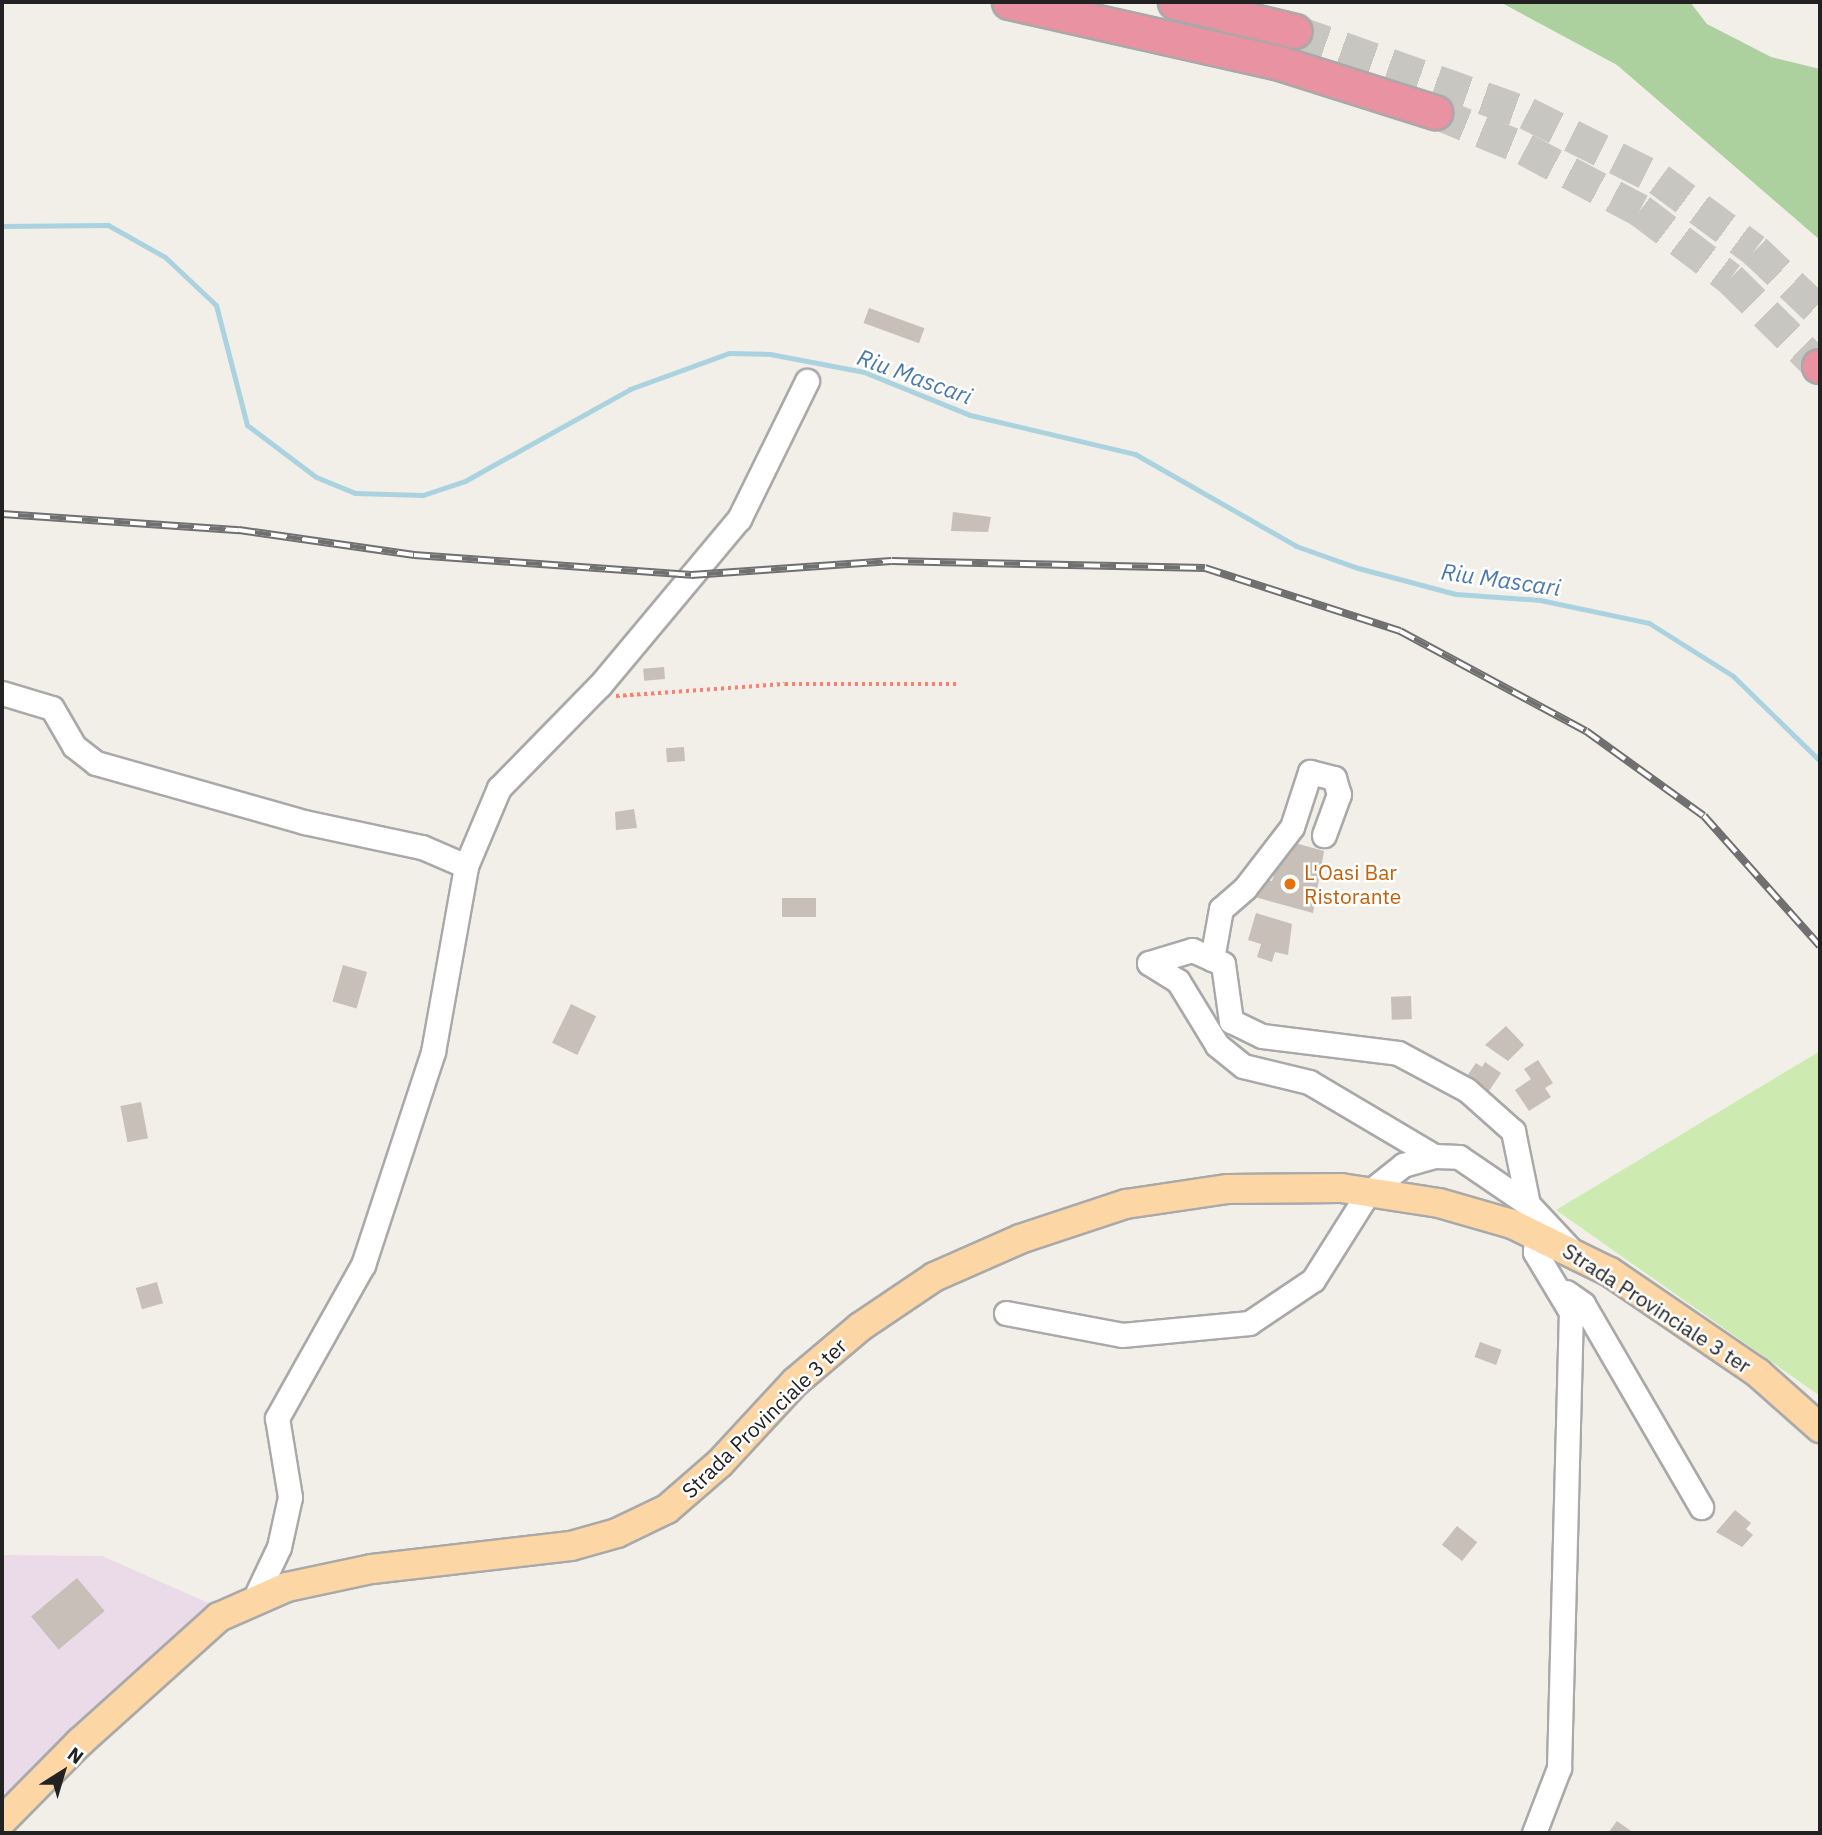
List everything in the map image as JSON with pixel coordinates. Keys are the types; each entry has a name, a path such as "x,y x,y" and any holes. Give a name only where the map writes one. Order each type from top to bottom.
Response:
{"highway":[{"path":"1009,2 1276,62 1435,112"},
{"path":"1175,2 1295,31"}],"main road":[{"name":"Strada Provinciale 3 ter","path":"2,1821 161,1666 219,1617 287,1587 372,1569 571,1546 617,1533 676,1501 795,1382 860,1327 934,1277 1020,1239 1126,1204 1228,1189 1368,1193 1439,1203 1536,1234 1569,1248 1758,1373 1820,1428"}],"street":[{"path":"253,1602 279,1547 290,1496 277,1418 363,1265 433,1052 466,866 499,788 586,699 739,519 807,381"},
{"path":"2,693 52,708 74,746 96,762 304,822 422,847 466,866"},
{"path":"1212,959 1221,909 1245,888 1292,827 1310,772 1334,778 1339,794 1324,835"},
{"path":"1434,1156 1309,1082 1243,1066 1217,1045 1178,981 1149,963 1192,950 1223,964 1231,1021 1262,1036 1398,1053 1468,1090 1513,1131 1528,1204"},
{"path":"1006,1313 1122,1335 1249,1323 1313,1280 1368,1193 1403,1165 1434,1156 1459,1157 1528,1204 1569,1248"},
{"path":"1534,1833 1559,1768 1571,1312 1563,1291 1535,1252 1536,1234"},
{"path":"1563,1291 1583,1304 1701,1507"}],"path":[{"path":"586,699 785,684 960,684"}],"shaded area":[{"path":"2,1555 102,1556 211,1604 18,1789 2,1794"}],"green space":[{"path":"1500,2 1690,2 1707,24 1771,57 1820,69 1820,240 1617,65"},
{"path":"1820,1051 1820,1396 1556,1210"}],"building":[{"path":"869,308 924,328 919,343 864,323"},
{"path":"953,512 991,517 988,532 951,531"},
{"path":"664,667 665,679 644,681 643,669"},
{"path":"684,747 685,761 667,762 666,748"},
{"path":"634,809 637,828 616,830 615,812"},
{"path":"1284,840 1324,851 1313,913 1255,897 1260,878 1272,881"},
{"path":"782,898 816,898 816,917 782,917"},
{"path":"1256,913 1292,924 1288,955 1275,952 1272,962 1257,957 1261,944 1248,940"},
{"path":"343,965 367,972 357,1008 333,1002"},
{"path":"1411,996 1412,1019 1392,1020 1391,997"},
{"path":"571,1004 596,1016 577,1055 552,1043"},
{"path":"1506,1026 1524,1045 1508,1061 1485,1045"},
{"path":"1538,1060 1553,1083 1545,1088 1551,1097 1529,1111 1515,1090 1531,1079 1524,1069"},
{"path":"1485,1062 1501,1073 1489,1091 1467,1076 1476,1063 1482,1067"},
{"path":"141,1102 148,1138 127,1142 120,1106"},
{"path":"157,1282 163,1303 142,1309 136,1288"},
{"path":"1480,1342 1502,1350 1496,1365 1475,1357"},
{"path":"1735,1510 1751,1523 1746,1529 1753,1535 1742,1547 1716,1532"},
{"path":"1457,1526 1477,1542 1462,1561 1442,1545"},
{"path":"77,1578 105,1611 59,1650 31,1617"},
{"path":"1617,1821 1631,1831 1608,1833"}],"waterway":[{"name":"Riu Mascari","path":"2,226 108,225 165,257 216,305 247,425 316,477 355,493 423,495 465,481 630,389 729,353 770,354 864,372 970,415 1135,454 1296,546 1358,568 1456,594 1540,600 1649,623 1733,676 1820,761"}],"tunnel":[{"path":"1295,31 1527,113 1659,179 1755,250 1820,312"},
{"path":"1435,112 1525,149 1640,210 1730,278 1819,366"}],"railway":[{"path":"2,514 239,530 414,555 691,575 892,561 1205,568 1400,631 1586,731 1704,816 1820,946"}],"place":[{"name":"L'Oasi Bar Ristorante","path":"1290,884"}]}
